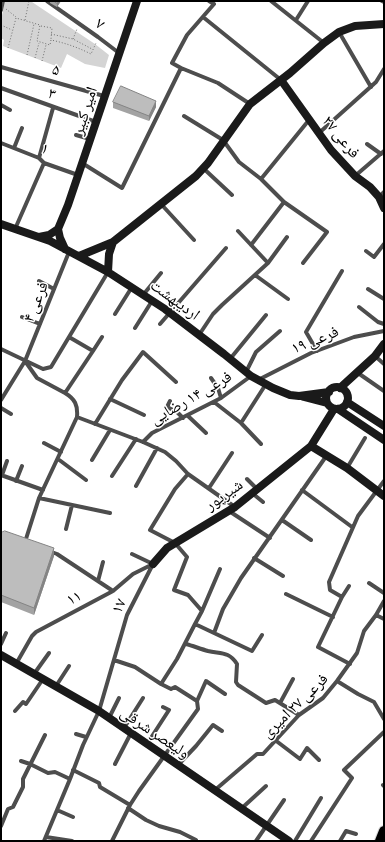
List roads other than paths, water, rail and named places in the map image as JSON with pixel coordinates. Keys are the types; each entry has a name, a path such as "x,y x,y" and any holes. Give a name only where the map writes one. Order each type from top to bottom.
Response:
{"main road":[{"name":"امیر کبیر","path":"58,229 78,175 118,53 137,1"},
{"path":"79,256 113,242 196,176 250,104 324,43 339,32 355,26 384,24"},
{"name":"فرعی ۲۷","path":"281,80 331,150 355,176 382,194 384,208"},
{"name":"اردیبهشت","path":"2,226 50,241 108,272 152,300 252,376 280,391 299,396 329,392 336,388 340,388 358,373 375,356 384,344"},
{"path":"39,237 49,235 58,229 60,238 67,250"},
{"path":"108,272 113,242"},
{"path":"299,396 333,407 342,408 347,402 347,393 340,388"},
{"path":"329,392 326,399 333,407 384,440"},
{"path":"347,402 384,426"},
{"name":"شیرپور","path":"153,564 167,548 232,509 311,446 333,407"},
{"path":"311,446 347,468 380,493"},
{"name":"ولیعصر شرقی","path":"1,655 109,718 289,841"},
{"path":"380,841 384,831"}],"street":[{"path":"1,9 3,1"},
{"name":"۷","path":"47,1 118,53"},
{"path":"209,1 214,4 187,35 172,63 218,83 250,104"},
{"path":"271,1 324,43"},
{"path":"296,20 308,1"},
{"path":"203,17 281,80"},
{"path":"339,32 370,87"},
{"name":"۵","path":"1,67 104,96"},
{"path":"82,163 122,188 182,68"},
{"path":"319,133 376,82 384,69"},
{"name":"۳","path":"1,88 53,108 96,122"},
{"path":"1,106 10,110"},
{"path":"39,158 53,108"},
{"path":"184,116 223,140 239,162 261,179 284,202 327,232 303,263"},
{"path":"261,179 309,119"},
{"path":"14,148 22,128"},
{"path":"76,135 90,139"},
{"name":"۱","path":"1,143 78,175"},
{"path":"355,176 383,153 367,144"},
{"path":"15,229 44,162"},
{"path":"203,168 232,195"},
{"path":"251,245 284,202"},
{"path":"161,204 194,240"},
{"path":"238,231 268,263"},
{"path":"199,335 213,314 268,263 287,237"},
{"path":"366,251 374,257 384,244"},
{"path":"160,324 226,248"},
{"name":"فرعی ۴","path":"1,400 25,361 54,289 67,250"},
{"path":"317,351 306,332 342,271"},
{"path":"1,349 43,369 51,367 108,272"},
{"path":"144,295 161,272"},
{"path":"255,275 288,299"},
{"path":"38,282 54,289"},
{"path":"115,314 132,287"},
{"path":"368,289 384,299"},
{"path":"135,328 152,300"},
{"path":"359,307 378,322 384,324"},
{"path":"230,359 266,316"},
{"path":"22,317 40,324"},
{"name":"فرعی ۱۹","path":"252,376 354,337 384,330"},
{"path":"252,376 256,352 280,331"},
{"path":"69,337 93,351"},
{"path":"65,394 102,337"},
{"path":"95,424 110,399 143,352 176,382"},
{"path":"375,356 384,364"},
{"path":"25,361 37,378 71,397 76,403 78,410 77,417 39,498 25,542"},
{"path":"358,373 384,390"},
{"name":"فرعی ۱۴ رضایی","path":"143,442 152,433 214,402 252,376"},
{"path":"211,378 218,388 221,398"},
{"path":"241,423 266,384"},
{"path":"110,399 144,416"},
{"path":"170,400 167,406 183,418"},
{"path":"214,402 241,423 261,444"},
{"path":"1,408 11,414"},
{"path":"188,416 206,433"},
{"path":"77,417 136,439 165,452 188,474 209,488 232,509 270,538"},
{"path":"92,460 110,430"},
{"path":"347,468 365,438"},
{"path":"112,476 136,439"},
{"path":"44,443 61,452"},
{"path":"136,486 157,448"},
{"path":"209,488 232,453"},
{"path":"214,633 223,609 254,558 270,538 327,455"},
{"path":"58,459 86,480"},
{"path":"7,461 1,475 43,490"},
{"path":"16,480 22,466"},
{"path":"188,474 175,489 150,530 175,543 187,558 174,590 188,595 202,611"},
{"path":"247,479 263,502"},
{"path":"342,597 330,590 329,582 348,540 352,527 358,516 380,493 384,481"},
{"path":"302,490 352,527"},
{"path":"39,498 110,513"},
{"path":"66,529 72,505"},
{"path":"282,520 311,540"},
{"path":"18,539 31,544"},
{"path":"44,549 57,554 113,591"},
{"path":"132,554 153,564"},
{"path":"254,558 283,576"},
{"path":"98,581 103,562"},
{"name":"۱۱","path":"16,664 32,636 36,632 113,591 133,574 153,564"},
{"name":"۱۷","path":"45,839 98,711 127,615 153,564"},
{"path":"161,684 186,644 220,569"},
{"path":"369,583 384,593"},
{"path":"349,586 342,597 318,647 350,664"},
{"path":"286,594 333,617"},
{"name":"فرعی ۲۷ امیری","path":"215,790 258,754 263,754 299,715 323,698 357,653 364,631 384,601"},
{"path":"376,615 384,619"},
{"path":"195,624 252,651 262,635"},
{"path":"1,644 6,632"},
{"path":"186,644 211,651 221,652 229,656 237,664 236,682 238,685 266,703 275,700 299,715"},
{"path":"34,674 49,653"},
{"path":"114,660 134,667 161,684 171,689 175,688 197,701"},
{"path":"56,687 69,666"},
{"path":"15,711 23,702 26,704 43,679"},
{"path":"280,703 293,679"},
{"path":"112,841 129,807 198,709 197,701 206,681 225,694"},
{"path":"337,681 374,702 384,718"},
{"path":"109,718 119,698"},
{"path":"124,728 143,698"},
{"path":"147,744 169,710 163,707"},
{"path":"178,765 196,746 212,725 222,730"},
{"path":"311,841 352,778 344,770 384,732"},
{"path":"115,764 131,733"},
{"path":"76,734 86,737"},
{"path":"1,826 8,809 13,807 23,787 23,779 45,736"},
{"path":"275,740 300,759 307,748 319,760"},
{"path":"21,760 48,773 55,772 70,779"},
{"path":"73,770 99,783 100,787 146,820 159,826 180,832 196,840"},
{"path":"242,808 266,786"},
{"path":"295,841 321,798"},
{"path":"256,841 266,824 284,800"},
{"path":"57,810 73,817"},
{"path":"340,841 346,831 356,834"},
{"path":"45,839 72,841"}]}
